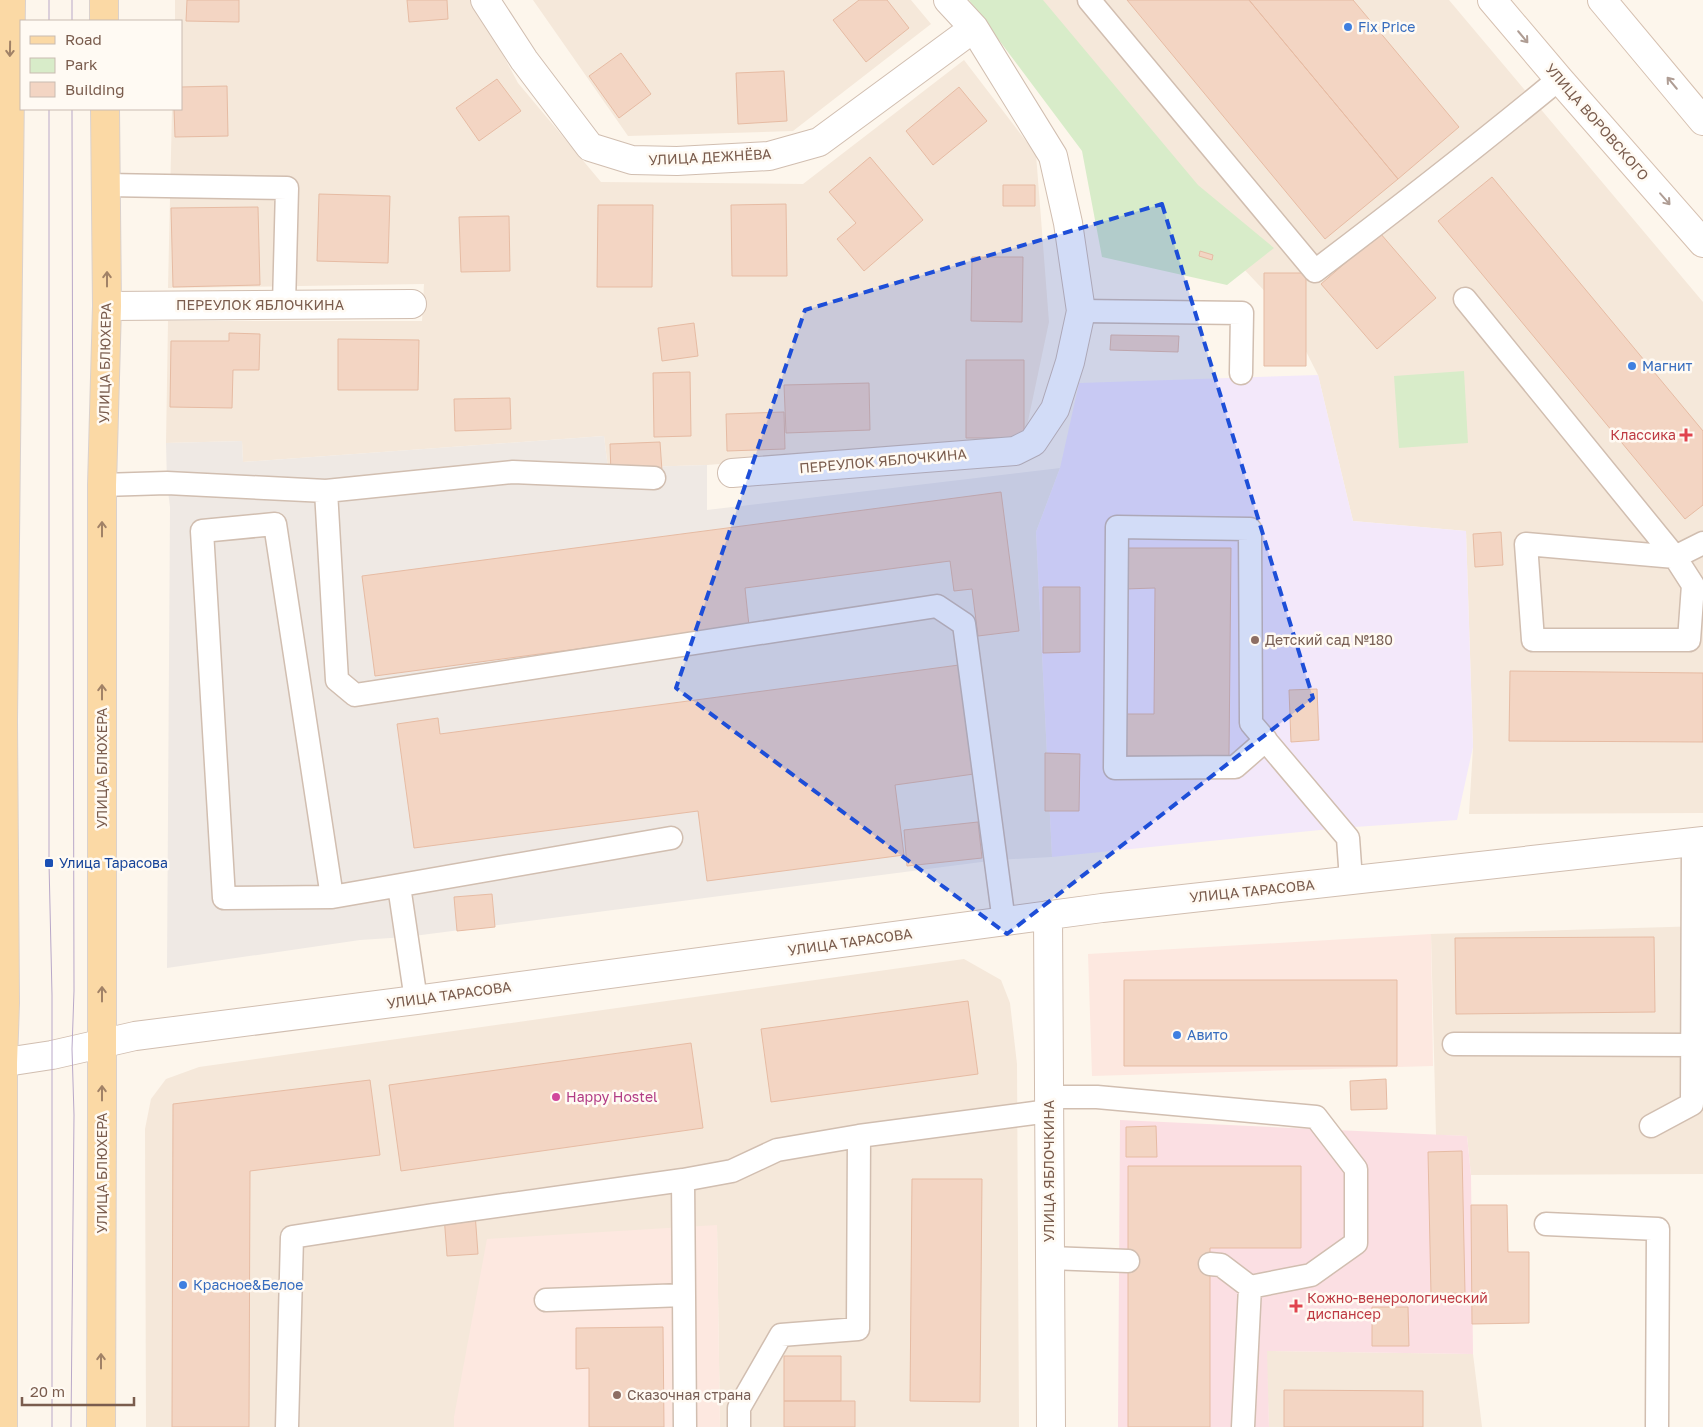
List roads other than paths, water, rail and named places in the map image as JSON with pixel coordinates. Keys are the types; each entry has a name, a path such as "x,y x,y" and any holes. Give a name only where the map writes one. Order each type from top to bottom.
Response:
{"main road":[{"path":"3,1427 2,1063 5,993 2,658 10,0"},
{"path":"104,0 104,20"},
{"name":"УЛИЦА БЛЮХЕРА","path":"101,1427 102,485 107,306 105,110"}],"street":[{"name":"УЛИЦА ДЕЖНЁВА","path":"484,0 524,60 590,146 632,160 677,161 769,156 819,142 974,28"},
{"path":"948,0 974,28 1053,156 1068,223 1081,311"},
{"name":"УЛИЦА ВОРОВСКОГО","path":"1492,0 1703,243"},
{"path":"1602,0 1703,121"},
{"name":"ПЕРЕУЛОК ЯБЛОЧКИНА","path":"107,306 412,304"},
{"name":"ПЕРЕУЛОК ЯБЛОЧКИНА","path":"732,473 1014,451 1033,442 1055,409 1070,362 1081,311"},
{"name":"УЛИЦА ТАРАСОВА","path":"2,1063 52,1055 135,1036 1048,915 1698,841"},
{"name":"УЛИЦА ЯБЛОЧКИНА","path":"1048,915 1051,1427"}],"lane":[{"path":"1089,0 1315,271 1398,209 1559,79"},
{"path":"106,185 287,188 284,304"},
{"path":"1465,299 1675,557 1693,585 1690,640 1533,640 1526,544 1675,557 1703,543"},
{"path":"1081,311 1242,313 1240,373"},
{"path":"102,485 167,483 326,491 513,472 654,478"},
{"path":"326,491 337,680 355,695 937,606 964,624 1004,922"},
{"path":"332,897 275,524 202,531 224,898 332,897 671,838"},
{"path":"1266,740 1235,768 1115,768 1117,527 1250,529 1251,723 1266,740 1348,838 1351,880"},
{"path":"1650,1126 1692,1104 1698,841"},
{"path":"399,886 416,1000"},
{"path":"1454,1044 1692,1045"},
{"path":"286,1427 292,1237 424,1216 683,1180 732,1171 777,1150 1096,1097 1316,1117 1356,1169 1356,1243 1311,1276 1250,1287 1220,1265 1210,1264"},
{"path":"739,1427 739,1408 781,1335 858,1329 859,1136"},
{"path":"683,1180 685,1427"},
{"path":"1546,1224 1658,1229 1657,1427"},
{"path":"1050,1258 1128,1261"},
{"path":"1243,1427 1250,1287"},
{"path":"546,1300 684,1295"}],"tram line":[{"path":"49,0 49,20"},
{"path":"72,0 72,20"},
{"path":"49,110 49,863 52,995 52,1427"},
{"path":"71,1427 74,1115 72,1049 74,991 72,110"}],"place":[{"name":"Fix Price","path":"1348,27"},
{"name":"Магнит","path":"1632,366"},
{"name":"Классика","path":"1686,435"},
{"name":"Детский сад №180","path":"1255,640"},
{"name":"Улица Тарасова","path":"49,863"},
{"name":"Авито","path":"1177,1035"},
{"name":"Happy Hostel","path":"556,1097"},
{"name":"Красное&Белое","path":"183,1285"},
{"name":"Кожно-венерологический диспансер","path":"1296,1306"},
{"name":"Сказочная страна","path":"617,1395"}]}
